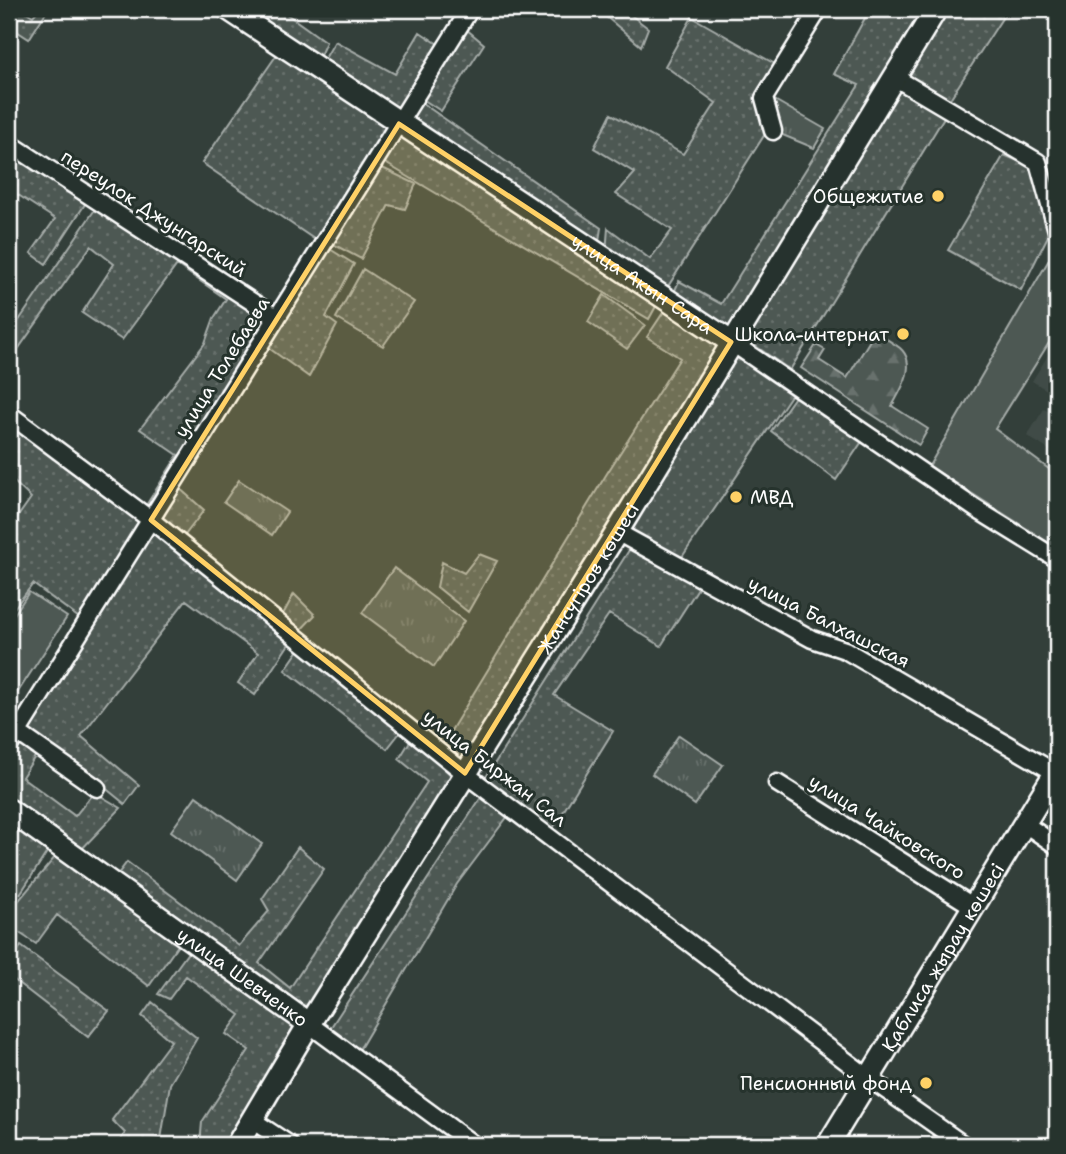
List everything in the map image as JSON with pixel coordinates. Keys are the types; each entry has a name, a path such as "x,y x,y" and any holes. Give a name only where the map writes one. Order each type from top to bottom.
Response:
{"main road":[{"name":"улица Акын Сара","path":"228,9 731,342"},
{"name":"Жансүгіров көшесі","path":"237,1145 309,1024 617,532 934,10"},
{"name":"Қаблиса жырау көшесі","path":"828,1145 1056,771"},
{"name":"улица Шевченко","path":"9,810 309,1024"}],"street":[{"name":"улица Толебаева","path":"13,739 470,9"},
{"path":"773,131 764,98 819,9"},
{"path":"894,77 1038,162 1057,231"},
{"name":"переулок Джунгарский","path":"9,143 277,318"},
{"name":"улица Акын Сара","path":"731,342 976,509 1057,559"},
{"name":"улица Биржан Сал","path":"9,414 151,520 465,773 870,1079 964,1145"},
{"name":"улица Балхашская","path":"617,532 812,639 845,650 1056,771"},
{"path":"13,739 97,788"},
{"name":"улица Чайковского","path":"777,783 974,907"},
{"path":"1025,824 1057,846"},
{"name":"улица Шевченко","path":"309,1024 474,1145"},
{"path":"252,1120 290,1145"}],"highlighted area":[{"path":"399,124 731,342 465,773 151,520"}],"shaded area":[{"path":"1057,341 1057,396 1032,381"},
{"path":"1044,409 1057,417 1057,455 1027,436"}],"green space":[{"path":"9,9 21,9 33,16 39,9 48,9 29,39 9,26"},
{"path":"274,9 285,9 284,12 326,42 317,62 262,25"},
{"path":"597,9 623,9 648,28 641,46"},
{"path":"870,9 892,9 904,15 907,9 930,9 729,334 672,297 679,281 721,304 859,85 834,74"},
{"path":"943,9 1008,9 948,102 901,76"},
{"path":"692,17 775,64 758,90 765,134 665,291 606,253 608,228 650,259 672,230 616,194 635,173 594,148 611,114 683,154 716,103 665,66"},
{"path":"466,29 484,44 441,111 421,98"},
{"path":"420,32 441,46 398,117 320,67 335,41 395,74"},
{"path":"278,53 393,125 317,241 202,163"},
{"path":"898,87 946,114 790,370 744,338"},
{"path":"771,98 825,129 814,148 773,131"},
{"path":"422,103 601,228 598,247 407,123"},
{"path":"398,130 660,299 649,319 380,160"},
{"path":"9,149 87,201 46,264 31,253 55,219 9,189"},
{"path":"1004,155 1030,166 1050,232 1021,290 948,250"},
{"path":"376,165 416,184 405,209 389,205 361,259 329,242"},
{"path":"98,205 273,318 152,513 145,507 178,455 140,429 205,343 214,318 226,299 177,265 122,340 82,313 114,264 91,246 9,362 9,335"},
{"path":"325,246 354,264 326,317 337,325 309,377 266,346"},
{"path":"1057,246 1057,330 995,429 1057,475 1057,548 929,466"},
{"path":"363,269 414,302 383,346 336,318"},
{"path":"604,295 645,325 627,349 588,322"},
{"path":"669,304 726,342 466,766 441,747 680,358 647,337"},
{"path":"875,332 905,354 908,362 906,377 892,406 928,429 919,445 801,368 816,345 825,350 819,360 847,378"},
{"path":"734,349 794,391 680,560 623,530"},
{"path":"797,394 863,440 836,480 771,431"},
{"path":"9,419 143,523 86,623 33,584 11,612 9,529 31,498 9,477"},
{"path":"239,480 287,512 272,535 224,502"},
{"path":"178,487 204,510 182,539 157,516"},
{"path":"153,526 289,644 255,695 238,683 258,653 186,600 81,736 139,785 125,804 87,773 25,731"},
{"path":"631,547 700,585 661,646 609,614 554,695 613,731 550,833 481,785"},
{"path":"479,554 497,561 468,612 437,587 442,562 464,573"},
{"path":"394,568 464,621 434,667 362,613"},
{"path":"29,592 67,617 16,695 9,691 9,622"},
{"path":"294,594 315,615 297,634 281,618"},
{"path":"301,647 402,730 387,749 285,670"},
{"path":"679,735 723,765 695,805 652,774"},
{"path":"412,738 455,779 307,1016 115,878 127,862 239,946 269,911 262,899 298,847 324,869 259,963 290,988 427,782 399,759"},
{"path":"20,741 36,755 22,777 75,816 94,792 121,808 80,851 9,802 9,762"},
{"path":"196,796 262,844 237,880 171,831"},
{"path":"482,796 508,816 457,884 359,1050 329,1030"},
{"path":"9,822 49,849 20,894 9,886"},
{"path":"60,851 181,941 149,986 57,915 36,944 9,926 9,912"},
{"path":"21,946 109,1011 88,1037 9,976 9,963"},
{"path":"192,947 301,1028 232,1145 200,1145 202,1122 249,1050 226,1034 240,1015 186,976 169,999 158,994"},
{"path":"152,1002 197,1038 170,1084 161,1139 142,1141 141,1145 117,1145 125,1133 112,1120 171,1041 142,1016"}],"place":[{"name":"Общежитие","path":"938,196"},
{"name":"Школа-интернат","path":"903,334"},
{"name":"МВД","path":"736,497"},
{"name":"Пенсионный фонд","path":"926,1083"}]}
